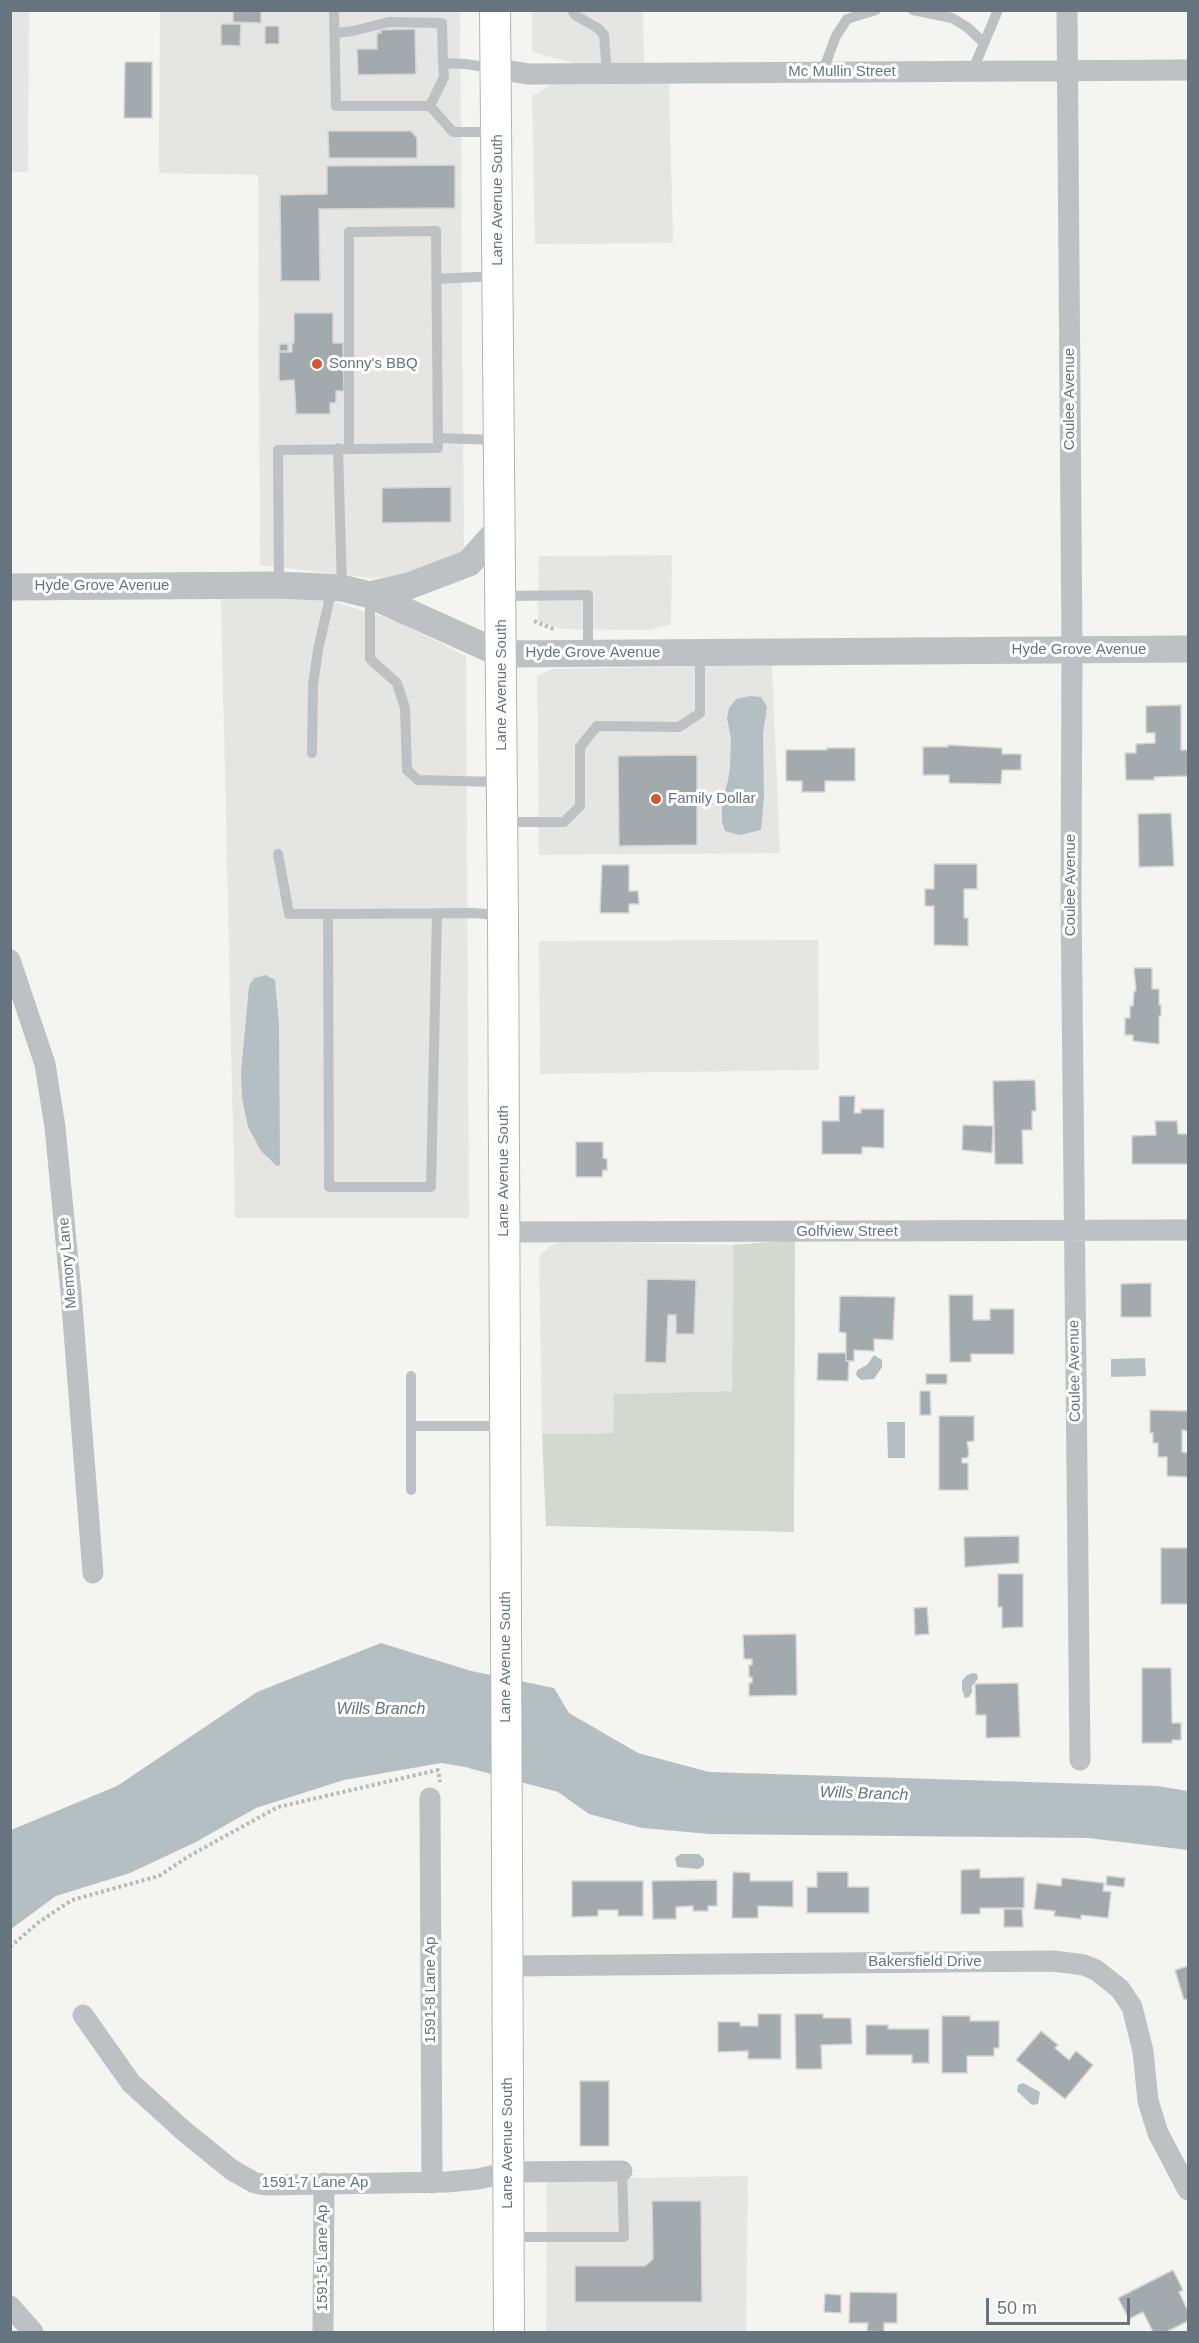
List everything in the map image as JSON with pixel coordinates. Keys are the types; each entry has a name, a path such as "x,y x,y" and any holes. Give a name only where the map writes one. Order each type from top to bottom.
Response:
{"main road":[{"name":"Lane Avenue South","path":"495,10 503,822 509,2332"}],"street":[{"name":"Coulee Avenue","path":"1067,10 1072,650 1073,1231 1080,1760"},
{"name":"Mc Mullin Street","path":"496,69 529,74 1188,70"},
{"path":"370,595 409,586 469,563 500,528"},
{"name":"Hyde Grove Avenue","path":"10,587 279,585 337,588 370,595 501,654 1188,650"},
{"name":"Memory Lane","path":"10,960 45,1064 55,1127 71,1293 93,1573"},
{"name":"Golfview Street","path":"505,1232 1188,1230"},
{"name":"1591-8 Lane Ap","path":"430,1798 432,2183"},
{"name":"Bakersfield Drive","path":"507,1966 1042,1961 1084,1965 1096,1970 1120,1989 1132,2007 1143,2050 1148,2101 1158,2133 1188,2190"},
{"name":"1591-7 Lane Ap","path":"83,2015 131,2083 185,2132 232,2170 255,2183 432,2183 478,2179 509,2172 622,2171"},
{"name":"1591-5 Lane Ap","path":"323,2332 324,2183"},
{"path":"10,2306 33,2332"}],"lane":[{"path":"334,10 336,106 430,106 453,132 497,132"},
{"path":"572,10 575,15 599,29 604,35 607,74"},
{"path":"822,73 836,36 847,19 876,10"},
{"path":"913,10 952,18 967,27 984,43"},
{"path":"972,72 998,10"},
{"path":"334,33 388,22 442,23 444,77 430,106"},
{"path":"443,63 496,69"},
{"path":"279,585 278,450 438,448 436,231 349,232 350,448"},
{"path":"436,279 498,276"},
{"path":"438,438 499,440"},
{"path":"312,753 313,685 321,636 337,588 338,448"},
{"path":"370,595 370,658 397,683 405,708 407,770 418,780 502,782"},
{"path":"501,596 588,595 588,653"},
{"path":"503,822 564,822 580,806 580,747 597,726 679,727 700,713 700,653"},
{"path":"278,854 289,914 437,913 503,916"},
{"path":"328,914 329,1187 431,1187 437,913"},
{"path":"411,1376 411,1490"},
{"path":"411,1426 505,1426"},
{"path":"508,2237 624,2236 622,2171"}],"path":[{"path":"534,621 559,631"},
{"path":"10,1947 39,1922 72,1900 159,1876 189,1856 278,1807 438,1770 440,1782 430,1798"}],"shaded area":[{"path":"11,10 29,11 28,172 11,172"},
{"path":"160,11 460,11 464,554 418,575 371,578 260,565 258,175 159,173"},
{"path":"532,11 643,11 644,66 585,66 532,52"},
{"path":"669,81 673,243 535,244 532,96 556,82"},
{"path":"672,555 671,624 649,630 561,629 538,621 539,556"},
{"path":"283,596 338,603 396,621 466,656 469,1218 235,1218 221,598"},
{"path":"772,665 780,853 539,855 537,676 552,669"},
{"path":"818,940 819,1070 540,1074 539,941"},
{"path":"795,1240 794,1532 546,1526 542,1434 613,1433 614,1394 732,1391 733,1245"},
{"path":"562,1242 733,1245 732,1391 614,1394 613,1433 542,1434 539,1257 550,1246"},
{"path":"748,2176 746,2332 546,2332 547,2179"}],"water":[{"path":"750,696 761,697 767,707 763,734 764,797 761,830 739,835 725,831 722,822 722,799 730,767 731,739 727,718 729,708 736,699"},
{"path":"265,975 275,980 279,1024 280,1165 277,1166 261,1151 248,1127 242,1098 241,1073 249,986 254,978"},
{"path":"874,1355 882,1360 882,1367 874,1379 861,1380 856,1375 857,1370 867,1365"},
{"path":"1145,1358 1146,1376 1111,1377 1111,1359"},
{"path":"887,1422 905,1422 905,1458 888,1458"},
{"name":"Wills Branch","path":"381,1643 471,1671 554,1688 569,1713 638,1753 709,1772 1157,1786 1188,1791 1188,1850 1088,1838 710,1834 642,1828 589,1814 558,1792 465,1767 441,1763 344,1780 256,1808 196,1842 130,1873 56,1896 11,1929 11,1830 117,1786 257,1692"},
{"path":"977,1674 978,1679 972,1686 969,1697 965,1698 962,1681 967,1675"},
{"path":"681,1854 699,1854 704,1859 704,1865 699,1869 677,1867 675,1858"},
{"path":"1023,2083 1040,2092 1038,2104 1032,2105 1017,2091 1018,2085"}],"building":[{"path":"233,10 261,10 261,23 233,22"},
{"path":"221,24 241,24 240,46 221,45"},
{"path":"265,26 279,26 279,44 265,44"},
{"path":"415,29 416,74 358,75 357,49 377,49 377,33 381,33 380,30"},
{"path":"125,62 152,62 152,118 124,118"},
{"path":"328,131 411,131 417,138 417,158 329,158"},
{"path":"455,165 455,208 319,209 320,281 281,281 280,195 327,194 327,166"},
{"path":"294,313 333,313 333,343 343,343 344,391 336,391 336,403 330,403 330,414 296,414 294,380 279,381 279,352 292,352 292,343 294,343"},
{"path":"280,344 288,344 288,351 279,351"},
{"path":"451,487 451,522 382,523 382,488"},
{"path":"1181,705 1181,750 1188,750 1188,776 1154,777 1154,780 1126,780 1125,753 1136,753 1136,744 1155,743 1155,733 1146,733 1146,706"},
{"path":"948,745 1002,748 1002,754 1021,754 1021,770 1002,770 1001,784 949,783 949,775 923,775 923,747 948,747"},
{"path":"827,748 855,748 855,781 825,781 825,792 802,792 802,781 786,781 786,750 827,750"},
{"path":"697,755 697,845 619,846 618,756"},
{"path":"1171,813 1174,866 1139,867 1138,814"},
{"path":"934,864 977,864 977,889 964,889 964,918 968,918 968,946 934,945 934,906 925,906 925,889 934,889"},
{"path":"602,865 629,865 629,891 638,891 639,904 629,904 629,913 600,913"},
{"path":"1134,968 1152,968 1152,989 1159,989 1161,1016 1159,1016 1159,1044 1133,1041 1133,1035 1125,1035 1125,1018 1130,1018 1130,1006 1133,1006 1134,991 1136,991"},
{"path":"1035,1080 1036,1111 1032,1111 1032,1130 1022,1130 1023,1164 995,1164 993,1081"},
{"path":"839,1096 855,1096 854,1113 861,1113 861,1109 884,1109 884,1148 862,1147 862,1154 822,1154 822,1121 839,1121"},
{"path":"1155,1121 1177,1121 1178,1134 1188,1134 1188,1164 1132,1164 1132,1136 1156,1135"},
{"path":"963,1125 993,1126 992,1153 962,1150"},
{"path":"576,1142 603,1142 603,1158 607,1159 607,1170 603,1170 602,1177 576,1177"},
{"path":"647,1279 696,1280 694,1334 676,1334 676,1315 668,1315 666,1363 645,1362"},
{"path":"1151,1283 1151,1317 1121,1317 1121,1284"},
{"path":"949,1295 973,1295 973,1320 990,1320 990,1309 1014,1309 1014,1354 971,1354 971,1362 950,1362"},
{"path":"840,1296 895,1297 893,1340 874,1339 874,1351 854,1350 854,1361 846,1361 846,1333 839,1332"},
{"path":"818,1353 846,1353 846,1361 849,1361 848,1381 817,1380"},
{"path":"926,1374 947,1374 947,1384 926,1384"},
{"path":"920,1391 930,1391 931,1415 920,1415"},
{"path":"1150,1410 1188,1411 1188,1431 1182,1430 1182,1452 1188,1453 1188,1477 1167,1476 1167,1457 1158,1457 1158,1443 1153,1443 1153,1433 1150,1433"},
{"path":"939,1416 974,1416 974,1441 967,1442 969,1454 967,1458 962,1458 962,1463 968,1463 968,1490 939,1490"},
{"path":"1019,1536 1019,1563 965,1567 964,1537"},
{"path":"1161,1548 1188,1548 1188,1604 1161,1604"},
{"path":"998,1574 1023,1574 1023,1627 1002,1628 1002,1607 998,1607"},
{"path":"927,1607 929,1634 915,1635 914,1608"},
{"path":"796,1634 797,1695 749,1696 749,1683 752,1683 752,1677 749,1677 749,1665 752,1665 752,1659 744,1659 743,1635"},
{"path":"1142,1668 1171,1668 1172,1723 1181,1723 1181,1740 1172,1740 1172,1743 1142,1743"},
{"path":"1018,1683 1020,1737 986,1738 986,1715 976,1715 975,1684"},
{"path":"980,1869 980,1878 1024,1877 1024,1908 980,1908 980,1914 961,1914 961,1870"},
{"path":"733,1872 750,1873 750,1881 793,1881 793,1907 758,1906 758,1918 732,1918"},
{"path":"817,1872 848,1872 848,1887 869,1887 869,1913 807,1913 807,1887 817,1887"},
{"path":"1107,1876 1125,1878 1124,1887 1106,1885"},
{"path":"1062,1878 1104,1883 1103,1891 1111,1892 1108,1918 1081,1915 1081,1919 1054,1916 1055,1911 1034,1909 1037,1883 1061,1886"},
{"path":"717,1880 717,1906 708,1906 708,1911 693,1911 693,1906 676,1907 676,1919 653,1919 652,1881"},
{"path":"572,1881 643,1881 643,1916 618,1916 618,1910 598,1910 598,1916 572,1917"},
{"path":"1004,1909 1022,1909 1023,1927 1004,1927"},
{"path":"1188,1966 1188,1999 1184,2000 1175,1970"},
{"path":"758,2014 781,2014 781,2059 748,2059 748,2051 718,2052 718,2022 740,2022 740,2026 758,2026"},
{"path":"795,2014 823,2014 823,2018 851,2018 852,2044 821,2045 822,2069 796,2069"},
{"path":"942,2016 970,2016 970,2021 999,2021 999,2048 994,2048 994,2056 967,2056 967,2073 942,2073"},
{"path":"866,2025 888,2025 888,2029 929,2029 929,2063 912,2063 912,2055 866,2055"},
{"path":"1041,2031 1058,2045 1055,2048 1069,2060 1076,2051 1093,2065 1065,2099 1016,2060"},
{"path":"580,2081 609,2081 609,2146 580,2146"},
{"path":"652,2201 701,2201 702,2302 575,2302 575,2266 645,2266 653,2259"},
{"path":"1173,2270 1183,2290 1179,2292 1188,2311 1188,2321 1166,2332 1153,2332 1143,2312 1129,2319 1118,2298"},
{"path":"850,2292 897,2293 897,2323 884,2323 884,2332 867,2331 868,2323 849,2323"},
{"path":"825,2294 841,2295 841,2313 824,2312"}],"place":[{"name":"Sonny's BBQ","path":"317,364"},
{"name":"Family Dollar","path":"656,799"}]}
